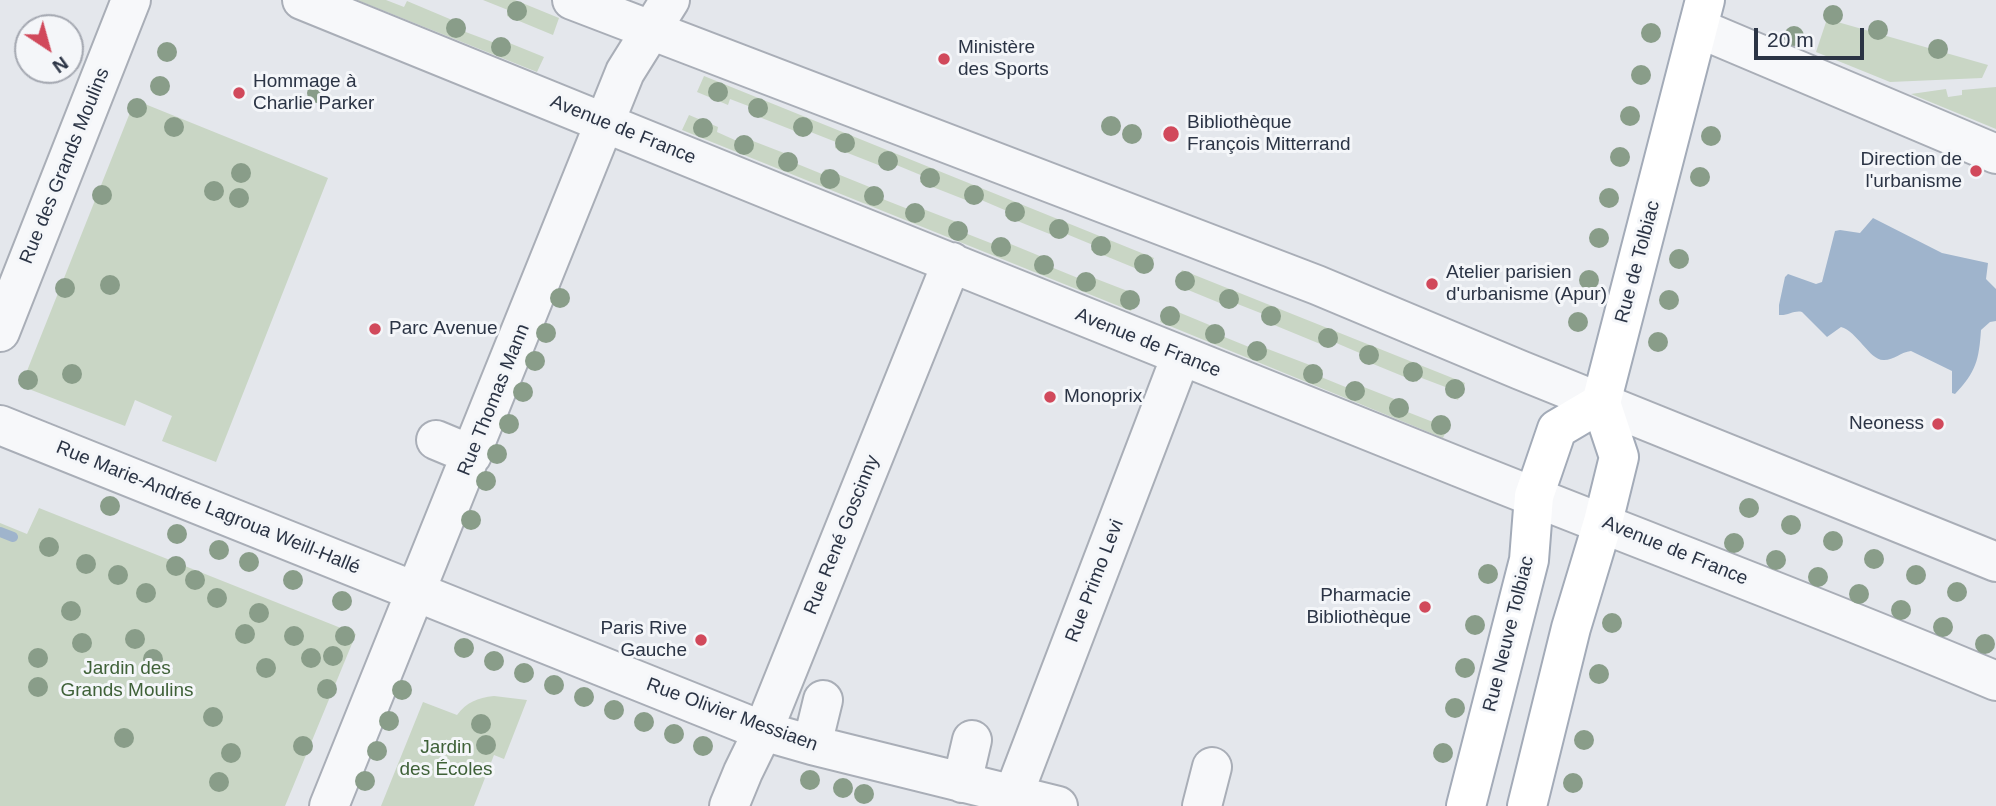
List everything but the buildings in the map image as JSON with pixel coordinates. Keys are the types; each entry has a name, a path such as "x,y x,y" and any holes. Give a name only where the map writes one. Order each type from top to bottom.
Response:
{"main road":[{"name":"Rue de Tolbiac","path":"1601,403 1702,14"},
{"name":"Rue Neuve Tolbiac","path":"1466,806 1529,561 1534,496 1557,429 1601,403"},
{"path":"1527,806 1571,628 1603,522 1619,457 1601,403"}],"street":[{"name":"Rue des Grands Moulins","path":"0,332 131,0"},
{"name":"Avenue de France","path":"302,0 1181,356 1603,522 1996,681"},
{"path":"572,0 660,15 1601,403 1996,562"},
{"path":"1702,14 1996,153"},
{"name":"Rue Thomas Mann","path":"329,806 625,72 660,15"},
{"name":"Rue René Goscinny","path":"729,806 764,731 952,262"},
{"name":"Rue Primo Levi","path":"1011,801 1181,356"},
{"name":"Rue Marie-Andrée Lagroua Weill-Hallé","path":"0,425 416,592"},
{"path":"436,440 472,455"},
{"name":"Rue Olivier Messiaen","path":"416,592 764,731 962,783 1011,801 1058,806"},
{"path":"813,745 823,700"},
{"path":"962,783 972,740"},
{"path":"1202,806 1212,767"}],"green space":[{"path":"357,0 386,0 404,7 407,1 464,25 463,31 495,43 497,38 544,57 537,72"},
{"path":"483,0 515,0 559,18 553,35 507,16 508,10"},
{"path":"1827,19 1988,65 1982,78 1890,82 1816,52"},
{"path":"704,76 1154,258 1147,273 1091,250 1093,245 1064,233 1062,239 1005,216 1007,211 979,199 976,204 920,182 923,176 894,164 891,170 835,148 836,142 808,131 805,135 749,113 751,107 730,99 728,105 697,92"},
{"path":"1996,87 1996,129 1911,94 1946,89 1948,97 1962,95 1962,90"},
{"path":"135,100 328,178 216,462 162,441 172,416 135,400 125,426 21,386"},
{"path":"689,115 718,127 717,132 737,141 740,136 797,158 795,163 822,174 825,169 882,192 880,198 908,209 910,204 967,226 965,233 993,244 996,238 1052,261 1051,267 1078,278 1081,273 1138,295 1131,311 682,130"},
{"path":"1182,270 1465,383 1458,400 1446,395 1448,388 1419,377 1417,382 1361,359 1362,354 1334,342 1330,348 1262,320 1263,314 1235,303 1232,308 1176,285"},
{"path":"1166,307 1224,331 1222,336 1249,347 1252,343 1323,370 1321,377 1348,388 1351,382 1407,404 1405,411 1433,422 1436,416 1450,422 1443,438 1160,322"},
{"name":"Jardin des Grands Moulins","path":"39,508 356,634 285,806 0,806 0,523 27,534"},
{"name":"Jardin des Écoles","path":"494,696 527,700 504,759 494,755 474,806 381,806 423,702 457,715 473,701"}],"water":[{"path":"1873,218 1942,253 1988,263 1986,279 1996,289 1996,321 1990,322 1981,330 1975,365 1968,379 1955,394 1952,393 1952,371 1911,351 1888,360 1879,359 1841,327 1827,337 1802,312 1779,315 1785,277 1788,274 1816,284 1822,282 1835,231 1860,233"}],"waterway":[{"path":"0,532 13,537"}],"place":[{"name":"Ministère des Sports","path":"944,59"},
{"name":"Hommage à Charlie Parker","path":"239,93"},
{"name":"Bibliothèque François Mitterrand","path":"1171,134"},
{"name":"Direction de l'urbanisme","path":"1976,171"},
{"name":"Atelier parisien d'urbanisme (Apur)","path":"1432,284"},
{"name":"Parc Avenue","path":"375,329"},
{"name":"Monoprix","path":"1050,397"},
{"name":"Neoness","path":"1938,424"},
{"name":"Pharmacie Bibliothèque","path":"1425,607"},
{"name":"Paris Rive Gauche","path":"701,640"}]}
